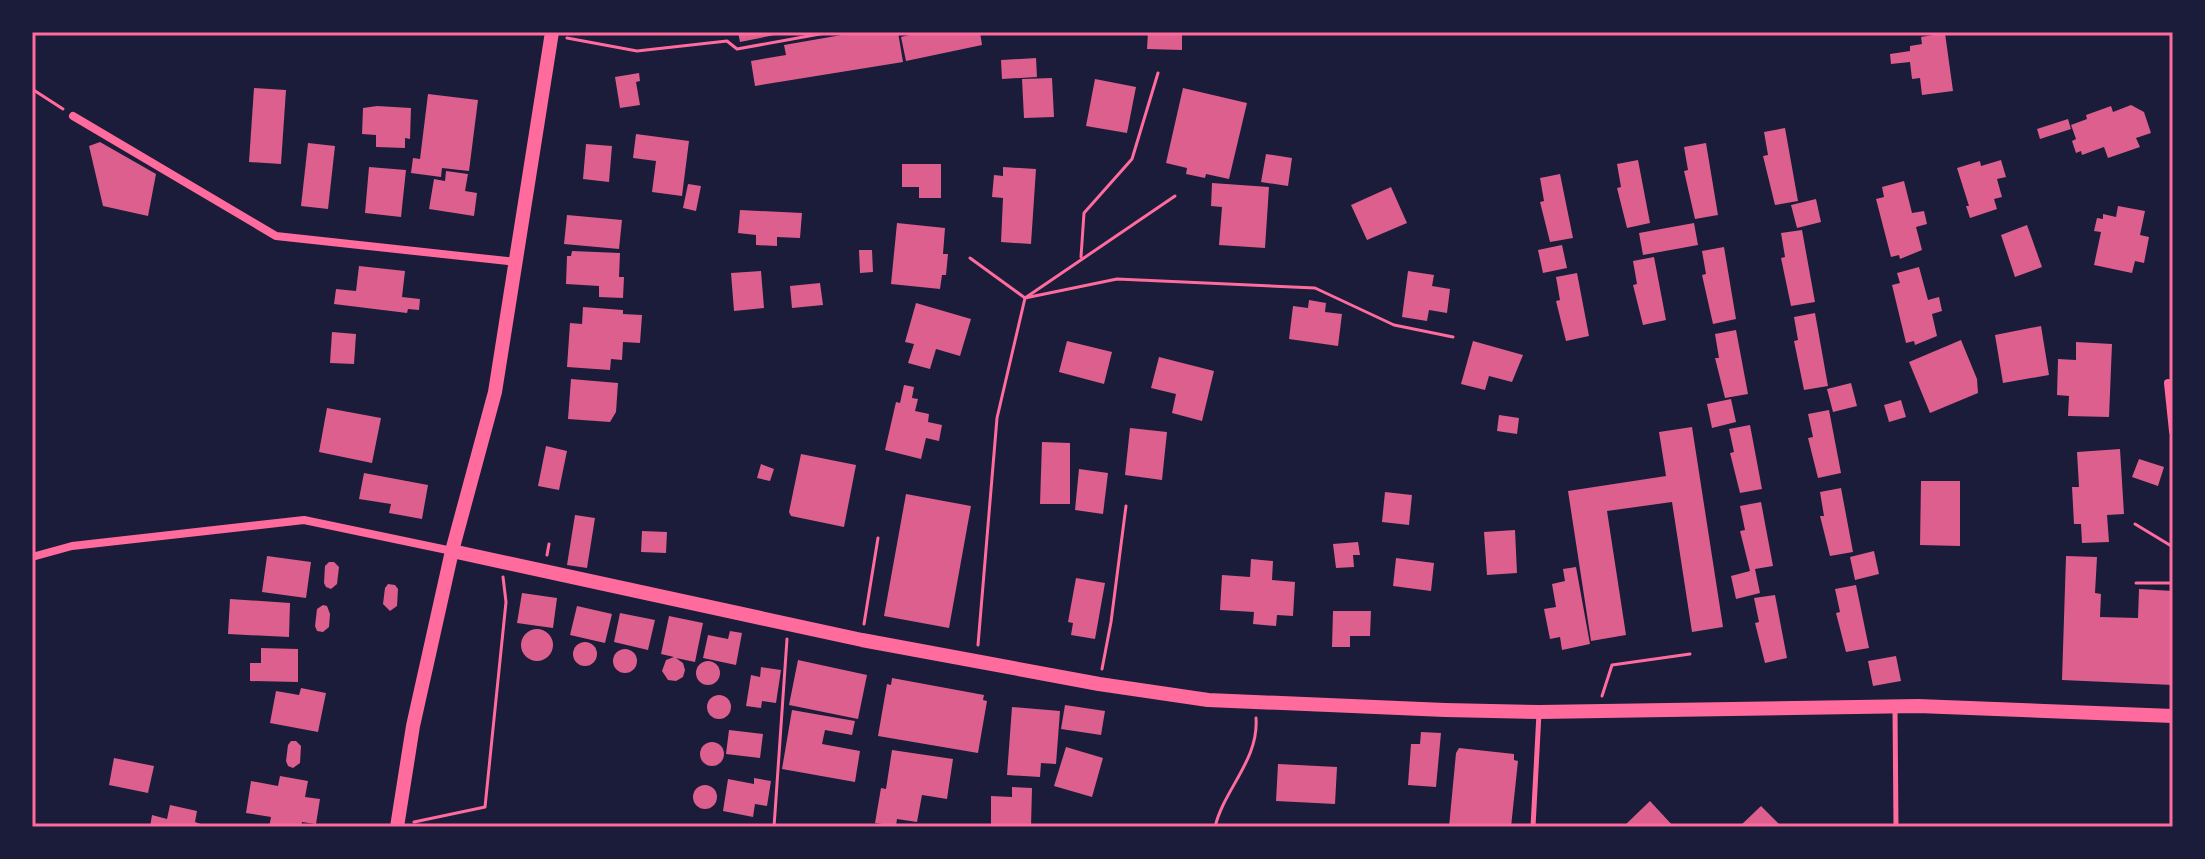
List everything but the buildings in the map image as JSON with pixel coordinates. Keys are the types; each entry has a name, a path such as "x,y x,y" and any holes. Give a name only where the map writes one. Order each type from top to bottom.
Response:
{"main road":[{"path":"397,826 413,726 452,551 495,392 552,33"},
{"path":"452,551 862,640 1099,684 1208,700 1364,709 1539,712 1895,706 2173,716"}],"street":[{"path":"73,116 276,236 516,262"},
{"path":"2168,383 2173,431"},
{"path":"32,557 72,546 304,520 452,551"}],"lane":[{"path":"1895,706 1896,827"},
{"path":"1533,827 1539,712"}],"path":[{"path":"552,33 637,51 727,41 737,49 831,32"},
{"path":"1081,257 1084,213 1132,159 1158,73"},
{"path":"32,89 73,116"},
{"path":"976,661 997,418 1025,298 1081,257 1175,196"},
{"path":"970,258 1025,298 1117,279 1315,288 1394,325 1453,337"},
{"path":"1099,684 1111,622 1126,506"},
{"path":"2135,524 2173,547"},
{"path":"862,640 878,538"},
{"path":"397,826 485,807 506,602 500,561"},
{"path":"2136,583 2173,583"},
{"path":"774,827 788,624"},
{"path":"1598,711 1612,665 1690,654"},
{"path":"1215,827 1257,733 1254,702"}]}
